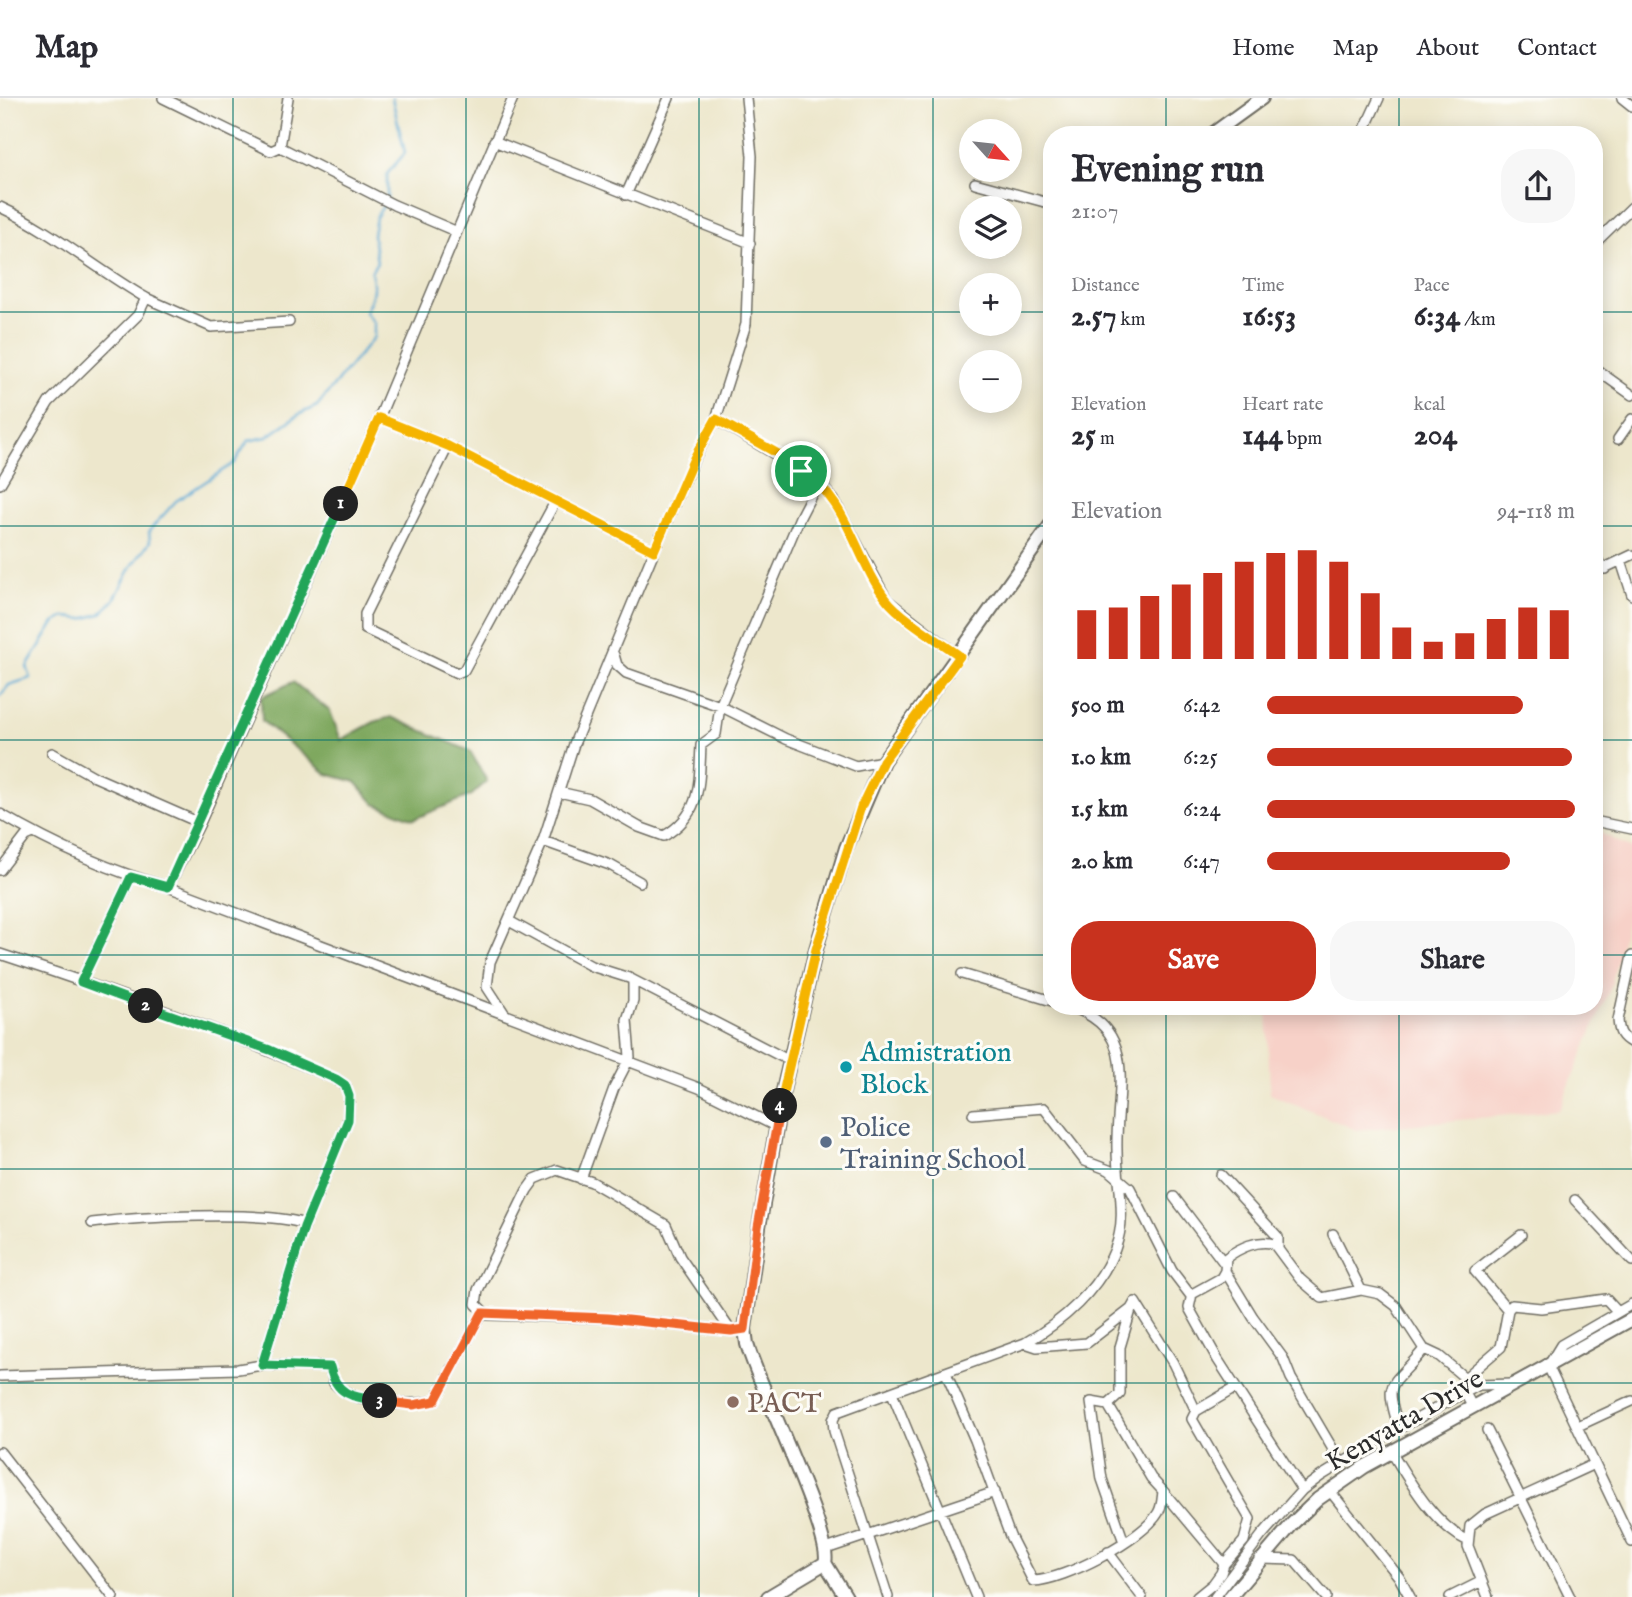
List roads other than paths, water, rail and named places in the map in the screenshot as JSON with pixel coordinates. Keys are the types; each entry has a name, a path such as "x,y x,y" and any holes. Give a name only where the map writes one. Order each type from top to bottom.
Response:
{"street":[{"path":"163,98 271,151 280,146"},
{"path":"280,146 288,98"},
{"path":"168,887 200,823 379,418 455,231 513,98"},
{"path":"626,195 669,98"},
{"path":"505,1013 487,987 487,972 543,841 574,744 694,458 716,419 746,324 751,131 746,98"},
{"path":"1224,126 1262,98"},
{"path":"1367,126 1379,98"},
{"path":"1622,98 1632,106"},
{"path":"494,141 750,243"},
{"path":"280,146 394,205 455,231"},
{"path":"975,183 1043,202"},
{"path":"0,207 50,234 100,271 146,298 211,327 289,322"},
{"path":"1603,235 1632,207"},
{"path":"0,484 49,402 138,316 146,298"},
{"path":"1603,375 1632,395"},
{"path":"379,418 448,446 654,551"},
{"path":"716,419 816,479 834,500 887,600 960,656"},
{"path":"1618,439 1632,419"},
{"path":"448,446 365,614 365,629 457,673 464,670 555,502"},
{"path":"559,792 590,799 639,827 664,836 687,815 697,796 702,778 701,745 716,734 720,706 800,517 816,486 816,479"},
{"path":"846,1597 825,1563 826,1549 798,1471 751,1359 745,1329 758,1227 790,1061 816,949 846,848 883,761 1043,536"},
{"path":"1605,569 1632,555"},
{"path":"1620,561 1632,595"},
{"path":"614,653 617,665 626,673 720,706 786,739 856,765 883,761"},
{"path":"52,753 95,777 200,823"},
{"path":"0,814 33,833 131,877 168,887 699,1087 777,1127"},
{"path":"1603,823 1632,829"},
{"path":"0,870 26,836 33,833"},
{"path":"543,841 610,865 640,882"},
{"path":"81,982 131,877"},
{"path":"509,921 591,966 634,980 790,1061"},
{"path":"1,956 270,1050 345,1085 349,1096 348,1120 305,1224 262,1365"},
{"path":"1632,956 1618,1020 1623,1038 1632,1043"},
{"path":"962,974 1043,998"},
{"path":"580,1179 626,1060 630,1057 627,1020 633,1001 634,980"},
{"path":"888,1597 866,1534 833,1420 837,1412 1025,1343 1046,1331 1098,1283 1115,1248 1124,1210 1116,1151 1122,1072 1115,1045 1102,1022 1087,1015"},
{"path":"974,1114 1044,1108 1085,1161 1109,1170 1130,1188 1172,1271 1191,1296 1189,1308 1235,1388 1302,1490"},
{"path":"482,1313 476,1304 478,1290 535,1178 557,1170 592,1182 666,1225 680,1257 731,1331"},
{"path":"1221,1175 1278,1237 1278,1248"},
{"path":"1174,1197 1224,1267 1252,1317 1283,1359 1291,1378 1341,1463"},
{"path":"1575,1200 1632,1261"},
{"path":"92,1223 237,1218 290,1219 305,1224"},
{"path":"1333,1234 1361,1290"},
{"path":"1508,1310 1475,1270 1521,1235"},
{"path":"1191,1296 1221,1278 1231,1254 1252,1244 1268,1242 1278,1248 1300,1279 1322,1298 1361,1290 1380,1294 1396,1306 1424,1349 1439,1356 1465,1378"},
{"path":"1472,1406 1465,1394 1465,1378 1501,1347 1508,1310 1517,1304 1541,1308 1602,1299 1609,1301 1618,1312"},
{"path":"1025,1343 1037,1347 1087,1343 1135,1302 1173,1363 1196,1411"},
{"path":"1632,1304 1561,1345 1548,1363 1632,1542"},
{"path":"1108,1405 1120,1394 1120,1347 1131,1308"},
{"path":"482,1313 608,1318 731,1331 745,1329"},
{"path":"0,1376 238,1369 262,1365 330,1367 334,1383 351,1395 413,1405 435,1401 482,1313"},
{"name":"Kenyatta Drive","path":"1230,1597 1259,1559 1330,1491 1391,1451 1632,1319"},
{"path":"1399,1428 1389,1396 1390,1388 1424,1349"},
{"path":"946,1373 995,1492 1010,1536 1033,1581 1083,1566 1124,1542 1153,1521 1161,1510 1163,1492"},
{"path":"1215,1597 1262,1535 1302,1490 1399,1428 1465,1394 1492,1382 1512,1384"},
{"path":"1197,1597 1221,1573 1224,1563 1244,1541 1251,1528 1250,1519 1192,1421 1196,1411 1235,1388"},
{"path":"891,1393 976,1597"},
{"path":"1108,1405 1091,1402 1102,1479 1124,1542"},
{"path":"1108,1405 1136,1454 1163,1492 1224,1563"},
{"path":"1578,1426 1630,1405"},
{"path":"1487,1430 1570,1597"},
{"path":"1391,1451 1421,1497 1454,1533 1468,1541"},
{"path":"0,1452 113,1597"},
{"path":"1488,1597 1480,1582 1468,1541 1470,1526 1476,1519 1519,1497 1594,1464"},
{"path":"1330,1491 1399,1577 1410,1597"},
{"path":"826,1549 939,1508 995,1492"},
{"path":"1108,1552 1142,1597"},
{"path":"1259,1559 1294,1560 1326,1597"},
{"path":"768,1597 825,1563"},
{"path":"1450,1597 1480,1582"}],"waterway":[{"path":"0,696 9,685 31,678 27,667 54,623 65,617 83,619 100,614 114,600 132,566 150,542 149,531 176,501 234,463 248,441 267,437 298,415 317,406 374,337 374,323 365,312 372,293 371,272 377,262 373,235 376,217 387,200 387,174 405,153 392,98"}],"place":[{"name":"Admistration Block","path":"846,1067"},
{"name":"Police Training School","path":"826,1142"},
{"name":"PACT","path":"733,1402"}]}
